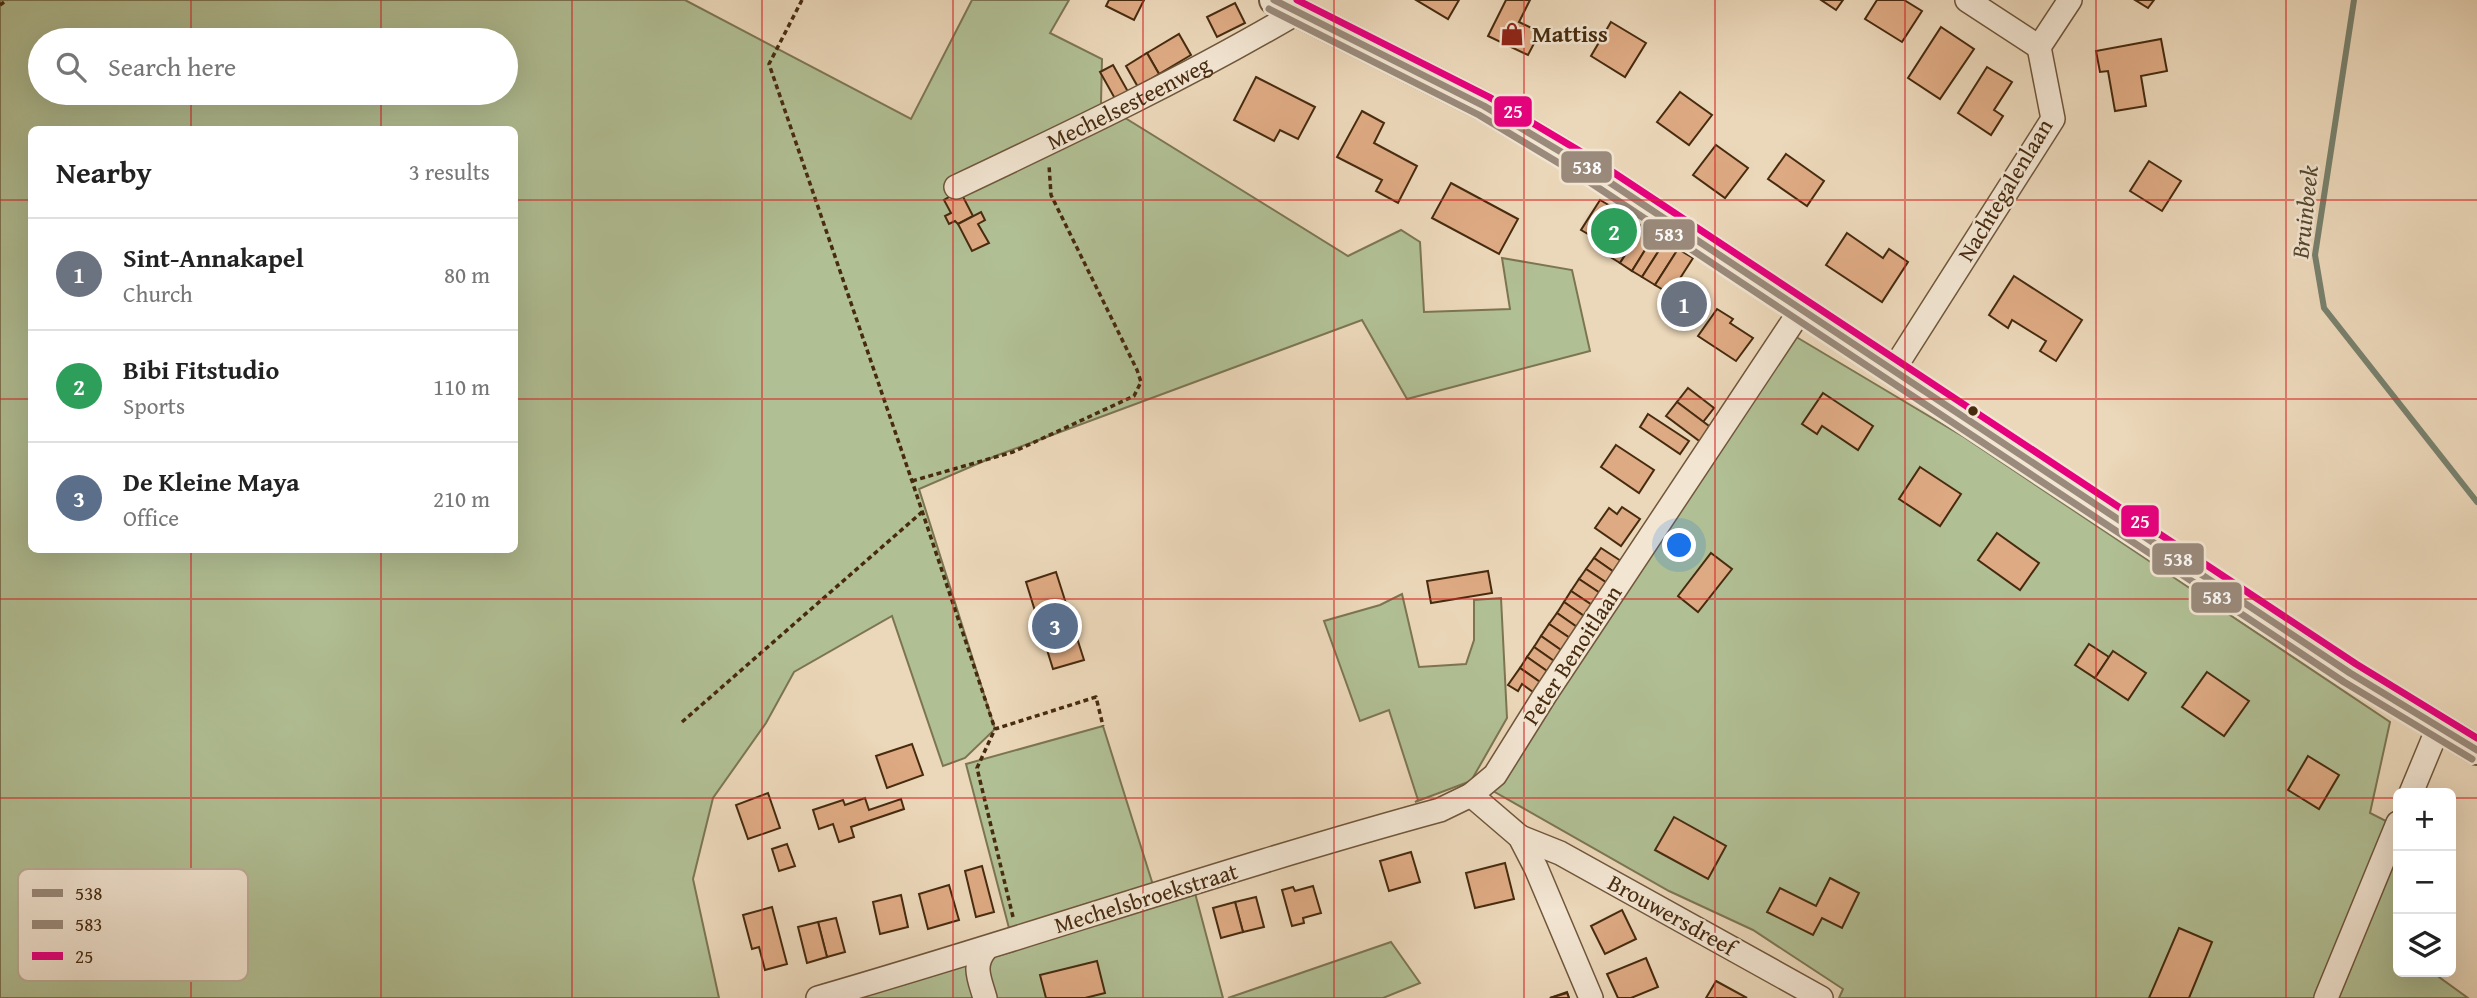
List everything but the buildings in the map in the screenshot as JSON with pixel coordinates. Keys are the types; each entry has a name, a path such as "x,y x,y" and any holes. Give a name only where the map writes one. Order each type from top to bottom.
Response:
{"street":[{"path":"1967,0 2039,47 2070,0"},
{"name":"Mechelsesteenweg","path":"956,187 1113,112 1262,33 1286,6 1484,106 1588,168 2350,674 2477,750"},
{"name":"Nachtegalenlaan","path":"1892,372 2053,119 2039,47"},
{"name":"Peter Benoitlaan","path":"1471,795 1494,775 1800,311"},
{"path":"2413,788 2438,728"},
{"path":"1471,795 1520,837 1536,868 1591,998"},
{"name":"Mechelsbroekstraat","path":"818,998 985,950 1440,810 1471,795"},
{"path":"2326,998 2393,835"},
{"name":"Brouwersdreef","path":"1520,837 1560,853 1821,998"},
{"path":"985,950 978,958 977,968 985,998"}],"path":[{"path":"0,5 7,0"},
{"path":"802,0 769,64 995,729 976,768 1018,938"},
{"path":"912,481 1013,452 1134,396 1141,382 1051,195 1048,144"},
{"path":"681,722 922,512"},
{"path":"995,729 1096,696 1103,726"}],"green space":[{"path":"0,0 685,0 911,119 972,0 1069,0 1050,33 1102,59 1101,103 1348,256 1401,230 1420,242 1424,312 1510,309 1502,258 1572,270 1590,351 1407,399 1362,320 998,455 919,489 995,729 965,758 943,766 892,616 794,672 766,723 713,798 693,879 719,998 0,998"},
{"path":"1793,335 1964,437 2390,722 2370,813 2393,824 2393,977 2439,977 2468,998 1839,998 1843,989 1753,930 1669,891 1493,791"},
{"path":"1402,594 1419,667 1466,664 1474,640 1474,600 1501,598 1507,718 1471,781 1415,802 1418,800 1389,710 1360,721 1324,621 1380,605"},
{"path":"1103,726 1153,885 1195,893 1223,998 844,998 1015,951 966,764"},
{"path":"1391,942 1420,983 1383,998 1228,998"}],"waterway":[{"name":"Bruinbeek","path":"2354,0 2315,255 2324,308 2477,502"}],"transit line":[{"name":"538","path":"1274,0 1484,106 1588,168 2350,673 2477,750"},
{"name":"25","path":"1297,0 1489,97 1593,159 2356,664 2477,738"},
{"name":"583","path":"1269,9 1479,115 1582,177 2344,682 2472,759"}],"place":[{"name":"Mattiss","path":"1512,34"},
{"name":"Bibi Fitstudio","path":"1614,231"},
{"name":"Sint-Annakapel","path":"1684,304"},
{"name":"De Kleine Maya","path":"1055,626"}]}
